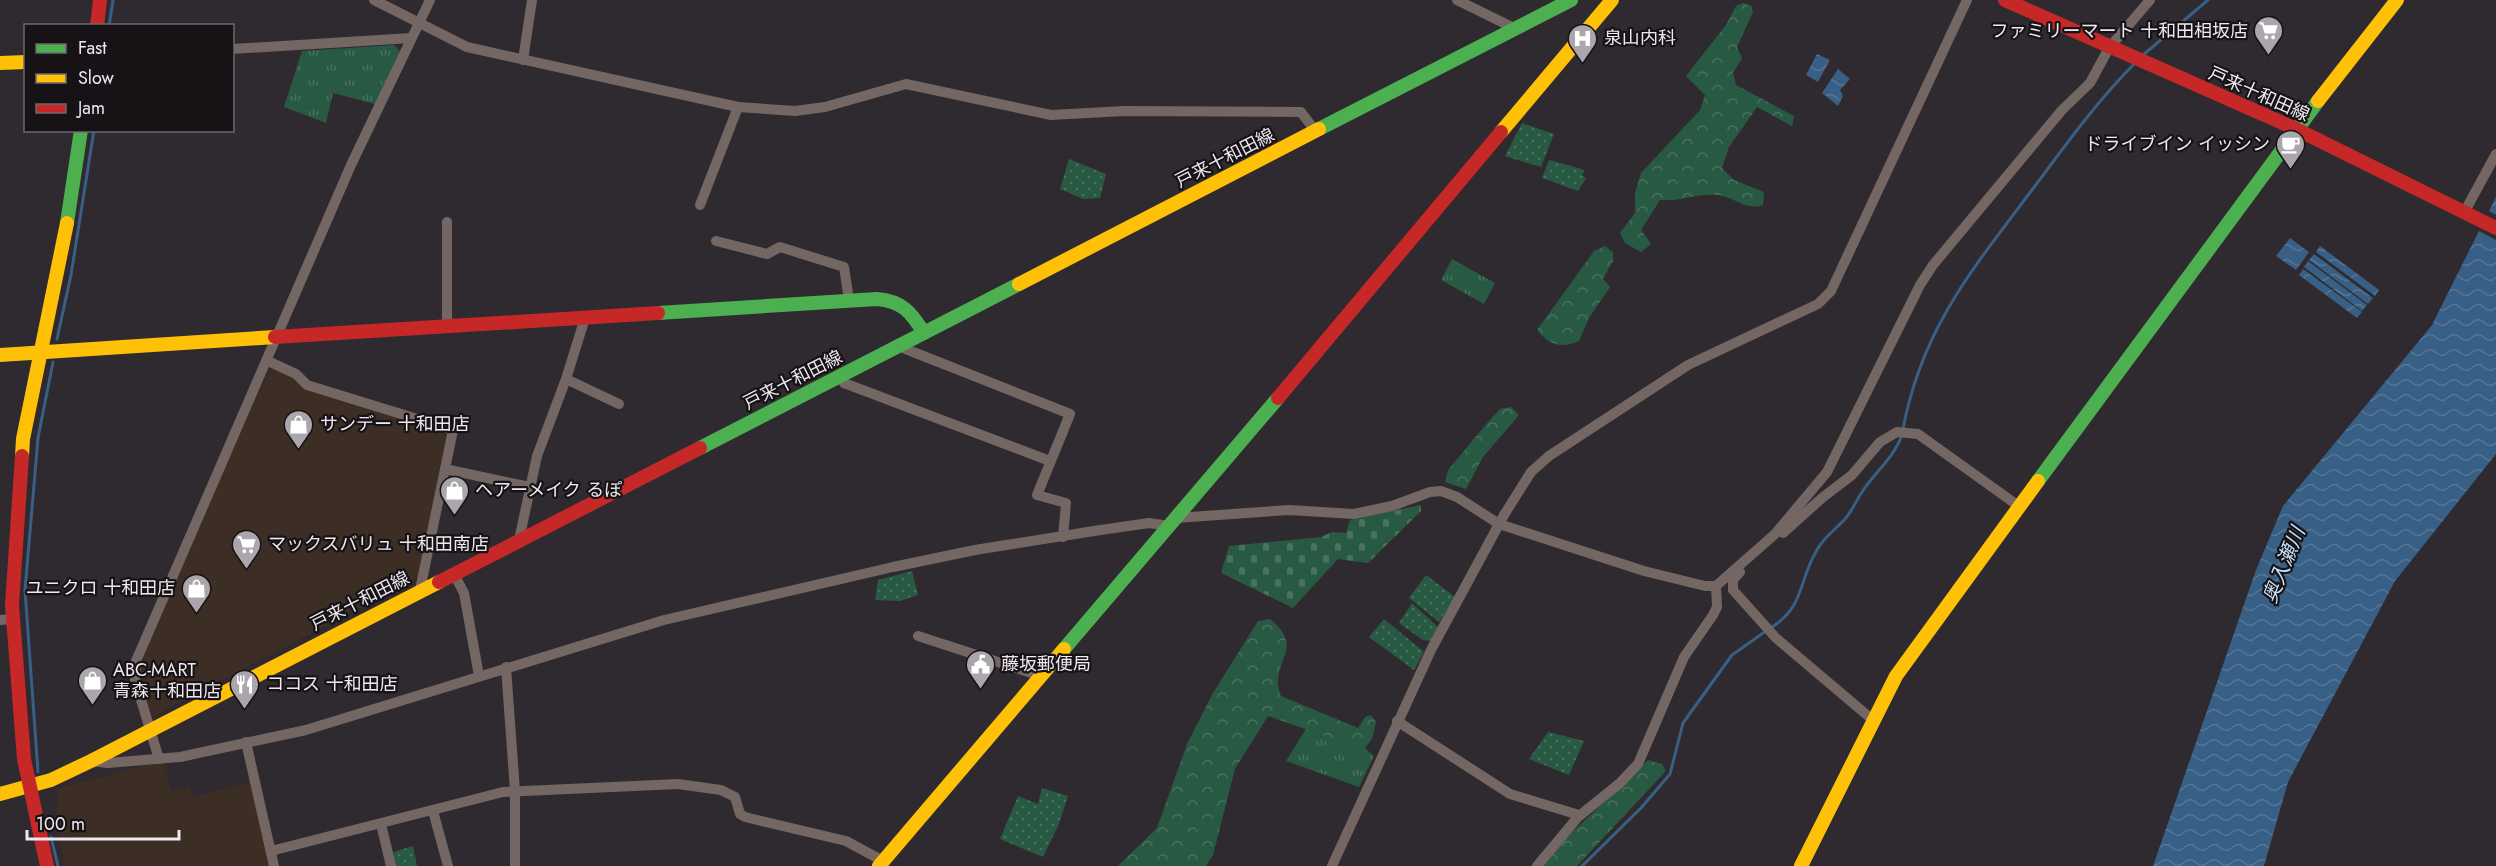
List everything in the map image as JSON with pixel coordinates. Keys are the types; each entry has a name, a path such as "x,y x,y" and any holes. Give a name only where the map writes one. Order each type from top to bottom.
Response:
{"street":[{"path":"97,24 100,0"},
{"path":"374,0 467,47 738,107 795,111 825,107 906,84 1051,115 1124,111 1301,112 1316,132"},
{"path":"159,759 135,680 136,661 268,361 275,338 430,0"},
{"path":"523,60 532,0"},
{"path":"1457,0 1516,29"},
{"name":"戸来十和田線","path":"0,794 29,787 91,761 1571,0"},
{"path":"271,851 503,792 678,784 721,790 735,797 740,814 746,817 846,841 881,863 1612,0"},
{"path":"1332,866 1432,648 1523,482 1549,456 1688,365 1818,304 1831,291 1967,0"},
{"name":"戸来十和田線","path":"2005,0 2144,64 2296,129 2496,228"},
{"path":"91,761 108,763 159,759 306,730 664,620 975,550 1149,523 1289,510 1361,513 1441,491 1457,497 1499,524 1644,571 1705,586 1716,586 1772,537 1827,472 1920,285 1933,266 2056,116 2090,82 2109,48 2150,0"},
{"path":"1801,866 1896,676 2296,129 2397,0"},
{"path":"234,49 411,38"},
{"path":"0,63 24,62"},
{"path":"700,205 738,107"},
{"path":"47,866 29,787 6,620 23,439 64,245 81,132"},
{"path":"2468,213 2496,154"},
{"path":"447,222 447,326"},
{"path":"716,241 767,254 780,247 844,267 849,300"},
{"path":"0,355 877,299 900,302 907,307 924,333"},
{"path":"519,540 537,456 566,379 585,318"},
{"path":"898,346 1070,414 1037,495 1066,503 1063,537"},
{"path":"268,361 297,374 307,385 453,430 420,590"},
{"path":"841,376 844,383 1050,461"},
{"path":"566,379 620,404"},
{"path":"1772,537 1787,530 1822,498 1852,475 1880,442 1901,432 1918,434 1931,441 2020,507"},
{"path":"445,469 530,487"},
{"path":"1748,559 1732,586 1767,628 1874,721"},
{"path":"454,574 464,593 479,676"},
{"path":"1537,866 1579,815 1620,783 1638,764 1684,657 1717,607 1716,586"},
{"path":"918,636 1041,676"},
{"path":"506,667 515,791 515,866"},
{"path":"1397,721 1510,794 1579,815"},
{"path":"246,742 274,866"},
{"path":"433,811 448,866"},
{"path":"381,824 391,866"}],"shaded area":[{"path":"275,367 292,376 305,389 443,432 446,438 418,577 152,717 140,689 137,663 269,370"},
{"path":"166,763 170,790 190,787 192,797 251,781 271,866 65,866 57,830 57,789 142,766"}],"green space":[{"path":"1743,3 1751,6 1753,12 1737,47 1742,58 1733,73 1736,85 1794,116 1792,126 1757,107 1729,147 1722,168 1734,180 1764,192 1763,205 1746,205 1718,195 1660,200 1641,230 1651,244 1641,252 1625,243 1620,233 1635,213 1635,193 1641,173 1700,110 1705,95 1686,76 1726,25 1736,6"},
{"path":"394,45 400,51 375,104 333,93 326,123 284,107 302,51"},
{"path":"1522,123 1554,134 1541,167 1505,156"},
{"path":"1069,159 1106,174 1100,198 1083,199 1060,189"},
{"path":"1549,160 1585,170 1582,175 1586,178 1578,191 1542,178"},
{"path":"1605,246 1613,252 1613,261 1603,279 1610,287 1589,318 1579,341 1567,345 1551,342 1537,330 1594,251"},
{"path":"1452,259 1495,283 1484,304 1441,280"},
{"path":"1511,407 1519,415 1483,457 1466,489 1445,482 1448,470 1489,421 1500,409"},
{"path":"1421,505 1421,511 1368,563 1338,559 1293,608 1221,573 1229,546 1321,537 1332,532 1346,533 1350,520"},
{"path":"912,571 918,595 900,601 875,600 878,580"},
{"path":"1426,575 1455,597 1439,622 1409,598"},
{"path":"1412,603 1438,627 1430,641 1423,640 1399,623"},
{"path":"1270,619 1286,639 1278,684 1281,696 1358,728 1365,717 1371,715 1376,722 1372,739 1365,748 1354,746 1268,716 1235,769 1213,855 1206,866 1118,866 1157,828 1187,744 1213,693 1258,621"},
{"path":"1384,619 1424,652 1414,670 1369,637"},
{"path":"1306,729 1365,748 1374,756 1359,787 1286,761"},
{"path":"1548,732 1584,741 1569,775 1529,759"},
{"path":"1648,760 1662,764 1666,771 1577,866 1542,866 1546,858 1559,845"},
{"path":"1042,788 1068,796 1058,826 1043,857 1000,839 1018,796 1038,804"},
{"path":"413,846 417,866 396,866 393,852"}],"water":[{"path":"1817,54 1830,60 1818,82 1806,75"},
{"path":"1838,69 1850,79 1840,90 1843,96 1838,106 1822,93"},
{"name":"奥入瀬川","path":"2496,197 2496,454 2395,581 2288,782 2264,866 2153,866 2256,570 2283,506 2432,325"},
{"path":"2290,238 2309,252 2296,270 2276,256"},
{"path":"2320,246 2379,290 2375,296 2316,252"},
{"path":"2314,254 2373,298 2368,304 2309,260"},
{"path":"2308,261 2367,305 2362,311 2304,267"},
{"path":"2303,269 2362,312 2357,318 2299,275"}],"pier":[{"path":"2487,210 2496,215 2496,240 2477,230"}],"waterway":[{"path":"109,24 113,0"},
{"path":"2143,55 2208,0"},
{"path":"1903,429 1923,359 1954,299 1992,243 2071,138 2136,62"},
{"path":"57,339 71,275 94,132"},
{"path":"38,772 25,590 38,438 53,362"},
{"path":"1772,627 1783,619 1796,602 1811,561 1820,546 1847,516 1867,485 1894,451 1902,435"},
{"path":"1582,866 1641,808 1670,774 1683,723 1732,655 1766,631"},
{"path":"51,837 58,866"}],"traffic: fast":[{"path":"1319,129 1571,0"},
{"path":"2038,481 2318,101"},
{"path":"67,223 81,132"},
{"path":"700,448 1019,284"},
{"path":"658,313 877,299 893,302 905,309 924,333"},
{"path":"1064,649 1278,398"}],"traffic: slow":[{"path":"1501,132 1612,0"},
{"path":"2318,101 2397,0"},
{"path":"0,63 24,62"},
{"path":"1019,284 1319,129"},
{"path":"22,456 23,439 67,223"},
{"path":"0,355 275,337"},
{"path":"1801,866 1896,676 2038,481"},
{"path":"0,794 51,780 91,761 439,582"},
{"path":"879,866 1064,649"}],"traffic: jam":[{"path":"97,24 100,0"},
{"path":"2005,0 2296,129 2496,228"},
{"path":"1278,398 1501,132"},
{"path":"275,337 658,313"},
{"path":"439,582 700,448"},
{"path":"22,456 12,605 24,759 47,866"}],"place":[{"name":"ファミリーマート 十和田相坂店","path":"2269,56"},
{"name":"泉山内科","path":"1583,64"},
{"name":"ドライブイン イッシン","path":"2291,170"},
{"name":"サンデー 十和田店","path":"299,450"},
{"name":"ヘアーメイク るぽ","path":"454,516"},
{"name":"マックスバリュ 十和田南店","path":"247,570"},
{"name":"ユニクロ 十和田店","path":"196,614"},
{"name":"藤坂郵便局","path":"980,690"},
{"name":"ABC-MART 青森十和田店","path":"92,706"},
{"name":"ココス 十和田店","path":"245,710"}]}
